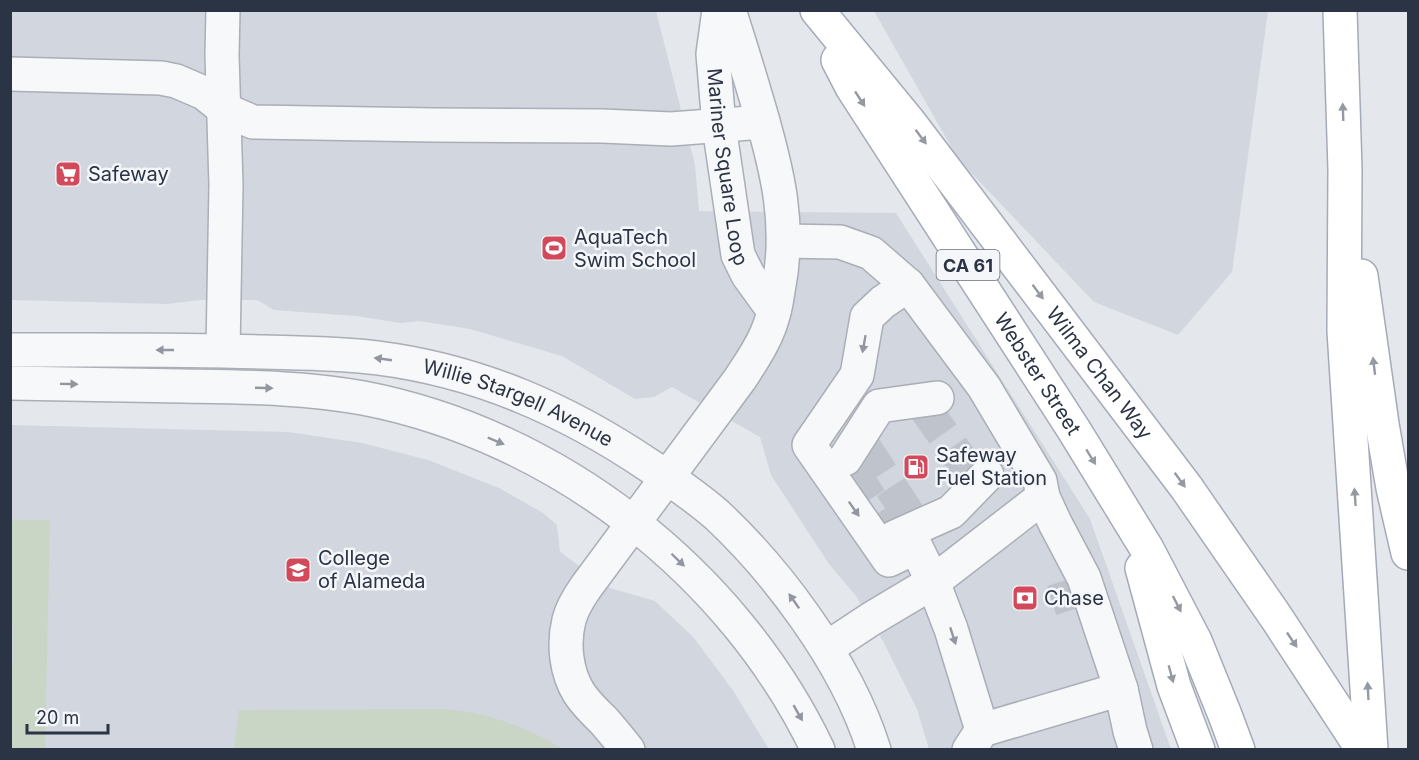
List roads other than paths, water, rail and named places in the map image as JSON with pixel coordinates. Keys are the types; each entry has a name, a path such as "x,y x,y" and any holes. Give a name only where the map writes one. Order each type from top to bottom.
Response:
{"main road":[{"name":"Webster Street","path":"812,10 852,87 1128,516 1195,641 1238,750"},
{"name":"Wilma Chan Way","path":"817,10 909,122 1146,433 1276,617 1363,750"},
{"path":"1340,10 1346,170 1344,331 1371,750"},
{"path":"1346,170 1382,424 1393,488 1408,548"},
{"path":"1128,516 1174,686 1198,750"}],"street":[{"path":"223,10 226,185 223,350"},
{"name":"Mariner Square Loop","path":"719,10 713,54 719,126 738,255 748,275 774,311"},
{"name":"Mariner Square Loop","path":"628,750 580,695 573,682 568,666 566,634 569,618 585,586 745,371 766,335 782,276 784,241 775,163 729,10"},
{"path":"10,74 176,81 204,93 225,110 254,122 602,126 671,129 763,122"},
{"path":"784,241 840,242 870,253 908,285 984,387 1040,481 1043,497 1084,578 1116,674 1136,750"},
{"path":"908,285 883,302 867,317 857,375 809,445 889,560 941,510 933,582 951,629 975,740 1065,705 1116,674"},
{"name":"Willie Stargell Avenue","path":"10,350 223,350 378,358 466,376 551,408 592,429 667,477 716,515 763,562 827,648 867,728 874,750"},
{"path":"857,375 891,424"},
{"name":"Willie Stargell Avenue","path":"10,383 264,388 362,398 442,419 502,443 543,463 591,491 670,553 698,580 764,659 789,697 818,750"},
{"path":"827,648 870,619 933,582 1043,497"},
{"path":"1065,541 1060,562 1083,643 1116,674"}],"tunnel":[{"path":"924,407 977,482"},
{"path":"864,446 915,524"},
{"path":"853,471 895,537"},
{"path":"1063,581 1072,610"}],"place":[{"name":"Safeway","path":"68,174"},
{"name":"AquaTech Swim School","path":"554,248"},
{"name":"Safeway Fuel Station","path":"916,467"},
{"name":"College of Alameda","path":"298,570"},
{"name":"Chase","path":"1025,598"}]}
